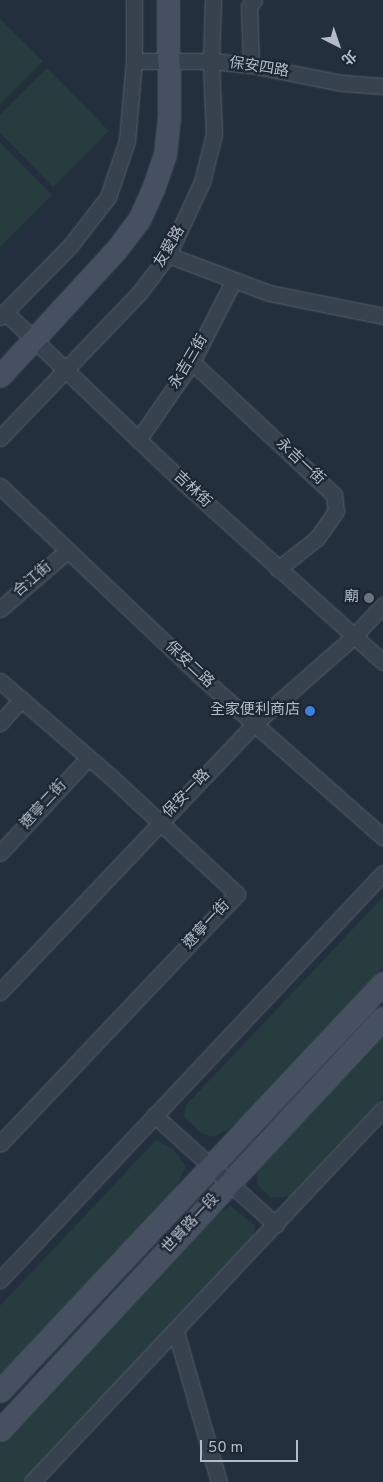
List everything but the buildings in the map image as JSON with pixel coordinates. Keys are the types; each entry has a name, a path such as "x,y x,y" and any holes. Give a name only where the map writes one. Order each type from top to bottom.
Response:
{"street":[{"path":"3,314 70,246 108,197 127,141 134,61 134,0"},
{"path":"0,376 36,341 139,220 165,155 169,61 168,0"},
{"name":"友愛路","path":"0,438 140,292 168,255 202,182 214,134 211,62 213,0"},
{"path":"251,65 249,6 254,0"},
{"name":"保安四路","path":"134,61 211,62 251,65 342,83 382,82"},
{"path":"168,255 269,293 383,316"},
{"name":"永吉三街","path":"138,440 192,362 234,280"},
{"name":"吉林街","path":"3,314 36,341 138,440 278,569 383,662"},
{"name":"永吉一街","path":"192,362 334,495 336,511 317,538 278,569"},
{"name":"保安二路","path":"0,486 67,551 254,724 383,837"},
{"name":"合江街","path":"0,609 67,551"},
{"name":"保安一路","path":"0,992 159,822 254,724 353,636 383,605"},
{"name":"遼寧一街","path":"0,681 88,758 237,894 0,1144"},
{"path":"0,724 21,700"},
{"name":"遼寧二街","path":"0,853 88,758"},
{"path":"0,1280 383,873"},
{"name":"世賢路一段","path":"0,1390 383,983"},
{"name":"世賢路一段","path":"0,1430 383,1018"},
{"path":"32,1482 176,1332 383,1110"},
{"path":"154,1116 276,1225"},
{"path":"176,1332 219,1482"}],"green space":[{"path":"0,19 43,61 0,104"},
{"path":"47,68 109,131 53,187 0,133 0,115"},
{"path":"0,142 52,195 0,247"},
{"path":"383,897 383,967 238,1124 214,1137 201,1133 184,1117 187,1104"},
{"path":"383,1034 383,1097 291,1196 272,1198 258,1186 257,1172"},
{"path":"156,1140 173,1149 186,1166 175,1191 0,1375 0,1306"},
{"path":"231,1206 255,1226 253,1240 22,1482 0,1482 0,1444 219,1212"}],"place":[{"name":"廟","path":"369,598"},
{"name":"全家便利商店","path":"310,711"}]}
